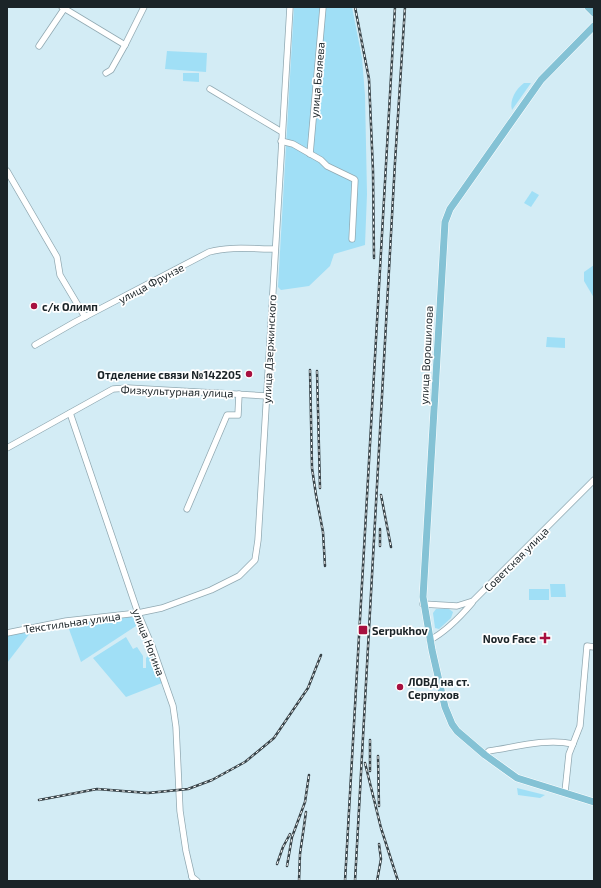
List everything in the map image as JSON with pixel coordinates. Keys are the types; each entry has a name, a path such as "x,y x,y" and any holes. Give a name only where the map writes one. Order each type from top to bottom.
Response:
{"main road":[{"path":"588,7 594,13"},
{"name":"улица Ворошилова","path":"485,755 457,731 452,724 445,707 430,640 424,604 425,549 445,222 450,209 539,83 594,26"},
{"path":"485,755 517,778 526,782 565,792 594,802"}],"street":[{"path":"106,73 111,70 144,7"},
{"name":"улица Дзержинского","path":"138,613 162,608 228,582 239,576 255,560 258,540 290,7"},
{"name":"улица Беляева","path":"310,154 323,7"},
{"path":"39,46 63,8 125,45"},
{"path":"210,89 282,132"},
{"path":"282,141 293,144 321,160 327,166 355,180 352,239"},
{"path":"8,174 57,257 60,275 85,318"},
{"name":"улица Фрунзе","path":"35,345 209,252 215,250 248,249 275,250"},
{"name":"Физкультурная улица","path":"7,448 113,389 128,388 267,396"},
{"path":"187,509 227,415 238,415 239,394"},
{"name":"улица Ногина","path":"70,414 138,613 152,646 173,706 176,726 180,811 186,851 194,880"},
{"name":"Советская улица","path":"430,640 453,623 473,601 594,480"},
{"path":"424,604 460,605 473,601"},
{"path":"450,605 455,608 457,614 453,623"},
{"name":"Текстильная улица","path":"7,633 66,621 138,613"},
{"path":"565,792 569,754 580,726 587,646 594,647"},
{"path":"485,755 489,752 546,743 557,742 572,744"}],"shaded area":[{"path":"294,7 352,7 362,58 365,95 367,194 365,245 334,254 330,266 309,286 281,290 278,287"},
{"path":"167,51 207,53 206,72 165,69"},
{"path":"183,73 199,73 199,82 183,81"},
{"path":"524,83 531,83 512,110 512,99 518,88"},
{"path":"532,191 539,195 531,207 524,203"},
{"path":"594,265 594,298 584,281 584,272"},
{"path":"547,337 565,338 565,348 546,347"},
{"path":"550,584 565,584 566,597 551,597"},
{"path":"529,589 549,589 549,600 529,600"},
{"path":"436,609 449,609 453,612 451,618 439,629 435,628 433,613"},
{"path":"140,614 136,626 81,662 66,621"},
{"path":"34,628 7,663 7,634"},
{"path":"126,637 133,649 137,647 143,656 143,668 146,668 146,658 150,654 153,657 162,683 126,697 93,658"},
{"path":"517,788 545,795 540,798 518,795"}],"railway":[{"path":"355,7 369,79 373,171 374,258"},
{"path":"345,881 395,7"},
{"path":"355,881 405,7"},
{"path":"310,370 312,468 323,532 325,566"},
{"path":"317,371 320,488"},
{"path":"381,495 391,547"},
{"path":"380,529 380,546"},
{"path":"39,800 97,789 148,793 188,789 212,780 245,762 274,738 308,688 321,655"},
{"path":"370,740 370,771"},
{"path":"378,756 379,806"},
{"path":"365,763 381,828 398,881"},
{"path":"287,866 292,837 305,802 309,775"},
{"path":"299,881 300,854 306,812"},
{"path":"277,864 283,847 290,834"},
{"path":"377,881 381,859 379,844"}],"place":[{"name":"с/к Олимп","path":"34,306"},
{"name":"Отделение связи №142205","path":"249,374"},
{"name":"Serpukhov","path":"363,630"},
{"name":"Novo Face","path":"545,638"},
{"name":"ЛОВД на ст. Серпухов","path":"400,687"}]}
